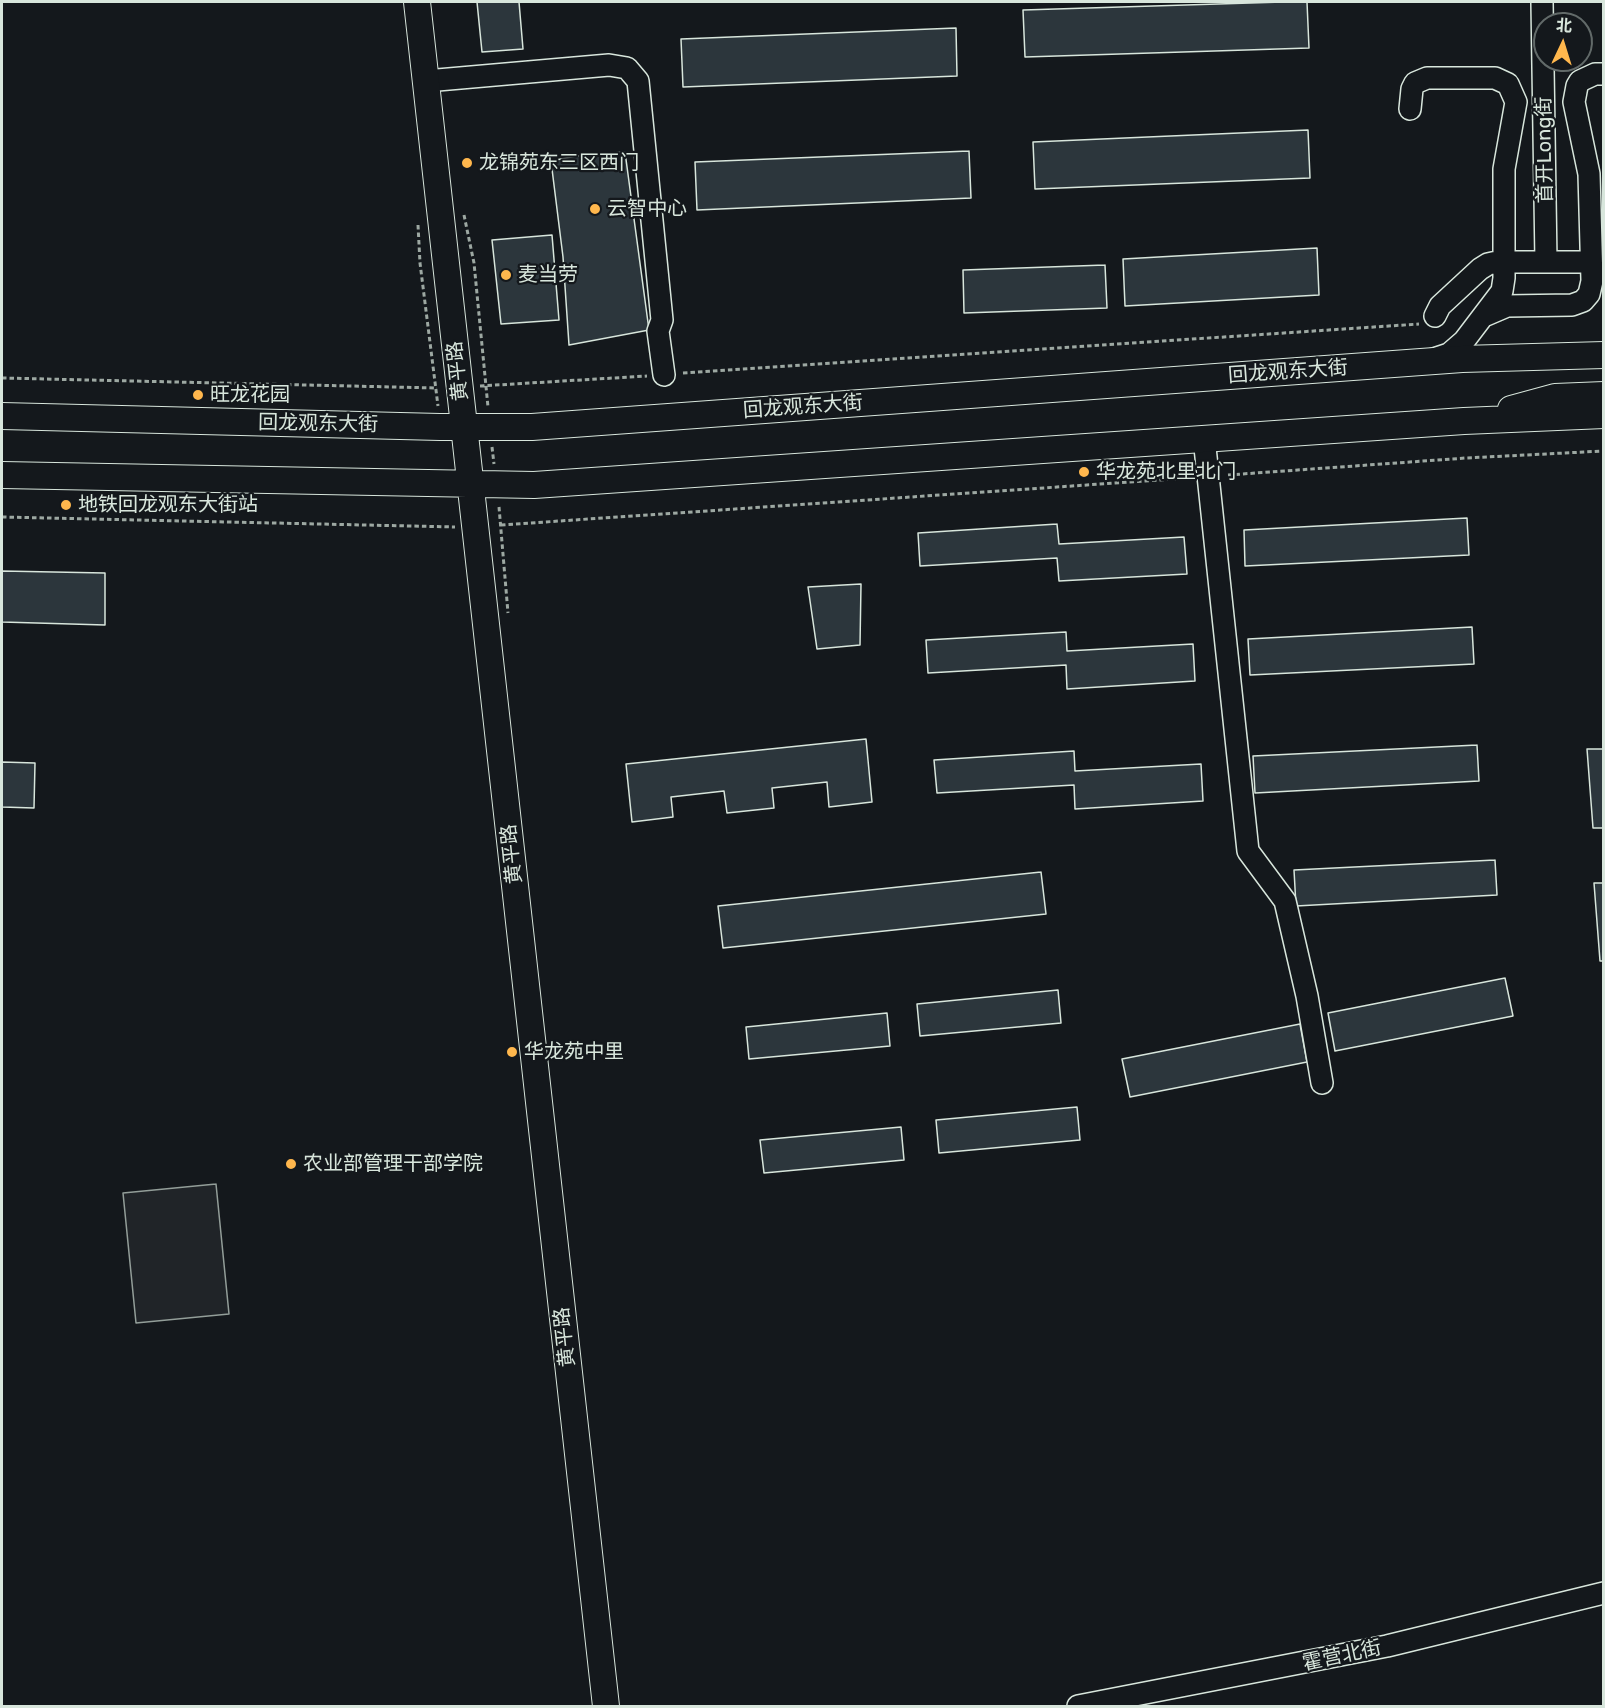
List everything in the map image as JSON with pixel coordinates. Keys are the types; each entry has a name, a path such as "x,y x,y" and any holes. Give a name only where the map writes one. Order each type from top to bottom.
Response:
{"main road":[{"name":"黄平路","path":"417,2 606,1707"},
{"name":"回龙观东大街","path":"2,416 532,427 1462,359 1604,355"},
{"path":"1464,421 1555,397 1604,394"},
{"path":"2,475 471,485 546,484 1464,421 1604,415"}],"street":[{"name":"首开Long街","path":"1542,2 1546,262"},
{"path":"426,81 609,65 627,68 638,81 662,320 658,331 664,375"},
{"path":"1480,320 1504,306 1572,305 1583,301 1589,294 1592,285 1589,174 1574,102 1576,86 1580,81 1595,74 1604,74"},
{"path":"1406,363 1434,359 1449,354 1464,341 1499,296 1504,285 1504,169 1516,109 1515,95 1508,84 1495,78 1427,78 1415,83 1412,89 1410,109"},
{"path":"1430,320 1440,306 1488,264 1595,262"},
{"path":"1204,438 1248,850 1285,902 1308,996 1322,1083"},
{"name":"霍营北街","path":"1078,1707 1366,1651 1604,1593"}],"path":[{"path":"542,383 1430,320"},
{"path":"2,378 394,387"},
{"path":"546,522 1466,458 1604,451"},
{"path":"2,517 389,525"}],"shaded area":[{"path":"216,1184 229,1314 136,1323 123,1193"}],"building":[{"path":"477,2 519,2 523,49 482,52"},
{"path":"1307,2 1309,48 1025,57 1023,10"},
{"path":"956,28 957,76 683,87 681,39"},
{"path":"1308,130 1310,178 1035,189 1033,142"},
{"path":"969,151 971,198 697,210 695,162"},
{"name":"云智中心","path":"625,152 649,330 569,345 563,257 551,161 576,156"},
{"path":"552,235 559,320 501,324 492,240"},
{"path":"1317,248 1319,295 1125,306 1123,259"},
{"path":"1105,265 1107,308 964,313 963,270"},
{"path":"1467,518 1469,555 1245,566 1244,530"},
{"path":"1057,524 1059,544 1184,537 1187,574 1059,581 1057,558 920,566 918,533"},
{"path":"2,571 105,573 105,625 2,622"},
{"path":"861,584 860,645 817,649 808,587"},
{"path":"1472,627 1474,664 1250,675 1248,639"},
{"path":"1066,632 1067,651 1193,644 1195,681 1067,689 1066,665 928,673 926,640"},
{"path":"866,739 872,802 829,807 827,782 772,788 774,808 727,813 724,791 671,797 673,817 632,822 626,764"},
{"path":"1477,745 1479,781 1255,793 1253,756"},
{"path":"1587,749 1604,749 1604,828 1593,828"},
{"path":"1074,751 1075,771 1201,764 1203,801 1075,809 1074,785 937,793 934,760"},
{"path":"2,762 35,763 34,808 2,807"},
{"path":"1495,860 1497,895 1296,906 1294,870"},
{"path":"1041,872 1046,914 723,948 718,906"},
{"path":"1594,883 1604,883 1604,961 1600,961"},
{"path":"1505,978 1513,1016 1335,1051 1328,1013"},
{"path":"1058,990 1061,1023 920,1036 917,1004"},
{"path":"887,1013 890,1046 749,1059 746,1027"},
{"path":"1300,1024 1307,1062 1130,1097 1122,1059"},
{"path":"1077,1107 1080,1140 939,1153 936,1120"},
{"path":"901,1127 904,1160 764,1173 760,1140"}],"place":[{"name":"龙锦苑东三区西门","path":"467,163"},
{"name":"云智中心","path":"595,209"},
{"name":"麦当劳","path":"506,275"},
{"name":"旺龙花园","path":"198,395"},
{"name":"华龙苑北里北门","path":"1084,472"},
{"name":"地铁回龙观东大街站","path":"66,505"},
{"name":"华龙苑中里","path":"512,1052"},
{"name":"农业部管理干部学院","path":"291,1164"}]}
